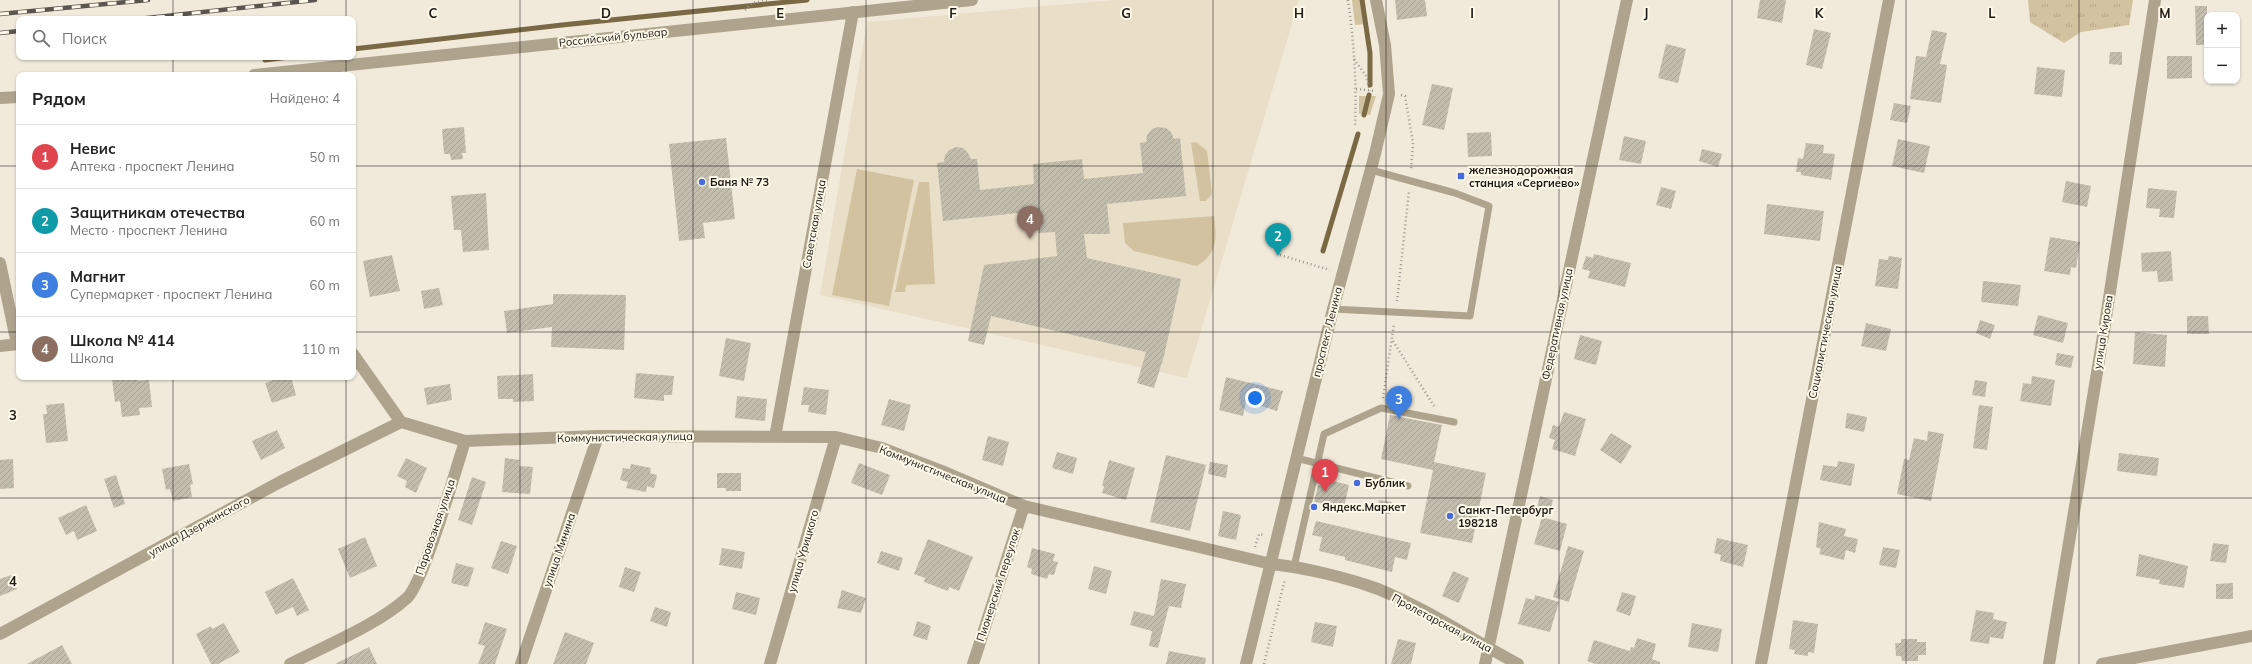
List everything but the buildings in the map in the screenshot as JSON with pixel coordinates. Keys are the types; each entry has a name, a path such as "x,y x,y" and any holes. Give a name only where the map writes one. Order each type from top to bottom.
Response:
{"street":[{"name":"Российский бульвар","path":"283,72 972,0"},
{"name":"проспект Ленина","path":"1246,664 1342,273 1371,170 1389,94 1385,45 1376,0"},
{"name":"Федеративная улица","path":"1485,664 1627,0"},
{"name":"Социалистическая улица","path":"1761,664 1889,0"},
{"name":"улица Кирова","path":"2049,664 2105,324 2155,0"},
{"name":"Советская улица","path":"775,437 853,12"},
{"path":"0,98 16,97"},
{"path":"0,263 16,335"},
{"path":"0,346 16,344"},
{"path":"356,358 401,422"},
{"name":"Коммунистическая улица","path":"401,422 465,441 598,436 836,437 895,453 942,471 1024,506 1271,564"},
{"name":"улица Дзержинского","path":"0,634 280,482 401,422"},
{"name":"улица Минина","path":"521,664 598,436"},
{"name":"улица Урицкого","path":"770,664 836,437"},
{"name":"Паровозная улица","path":"290,664 370,623 408,598 423,567 465,441"},
{"name":"Пионерский переулок","path":"973,664 1024,506"},
{"name":"Пролетарская улица","path":"1271,564 1294,567 1377,589 1421,610 1518,664"},
{"path":"2102,664 2252,636"}],"lane":[{"path":"1333,309 1395,314 1470,316 1489,206 1455,193 1371,170"},
{"path":"1294,567 1324,434 1381,408 1454,422"},
{"path":"1296,458 1408,486"}],"path":[{"path":"1348,0 1356,89 1355,127"},
{"path":"1354,58 1366,76 1370,91"},
{"path":"1356,89 1376,92"},
{"path":"1406,96 1413,143 1411,176"},
{"path":"1381,408 1393,340 1410,184"},
{"path":"1280,255 1342,273"},
{"path":"1393,340 1428,398"},
{"path":"1264,664 1285,578 1293,575 1294,567"}],"shaded area":[{"path":"1112,0 1299,0 1187,378 820,295 867,22"}],"green space":[{"path":"1352,0 1365,0 1367,24 1355,25"},
{"path":"2028,0 2133,0 2129,25 2081,32 2064,43 2030,22"},
{"path":"1359,96 1376,96 1370,115 1359,114"},
{"path":"1196,142 1207,151 1212,194 1206,201 1200,201 1191,143"},
{"path":"857,169 914,180 889,306 832,295"},
{"path":"919,182 929,182 935,284 906,285 905,292 895,292"},
{"path":"1214,216 1216,231 1212,250 1209,256 1197,266 1134,251 1125,243 1123,223"}],"waterway":[{"path":"356,49 562,25 807,0"},
{"path":"1362,0 1370,53 1370,85"},
{"path":"1364,115 1369,95"},
{"path":"1323,251 1358,134"}],"railway":[{"path":"0,14 148,0"},
{"path":"166,16 315,0"},
{"path":"0,33 16,31"}],"place":[{"name":"железнодорожная станция «Сергиево»","path":"1461,176"},
{"name":"Баня № 73","path":"702,182"},
{"name":"Школа № 414","path":"1030,239"},
{"name":"Защитникам отечества","path":"1278,256"},
{"name":"Магнит","path":"1399,419"},
{"name":"Бублик","path":"1357,483"},
{"name":"Невис","path":"1325,492"},
{"name":"Яндекс.Маркет","path":"1314,507"},
{"name":"Санкт-Петербург 198218","path":"1450,516"}]}
